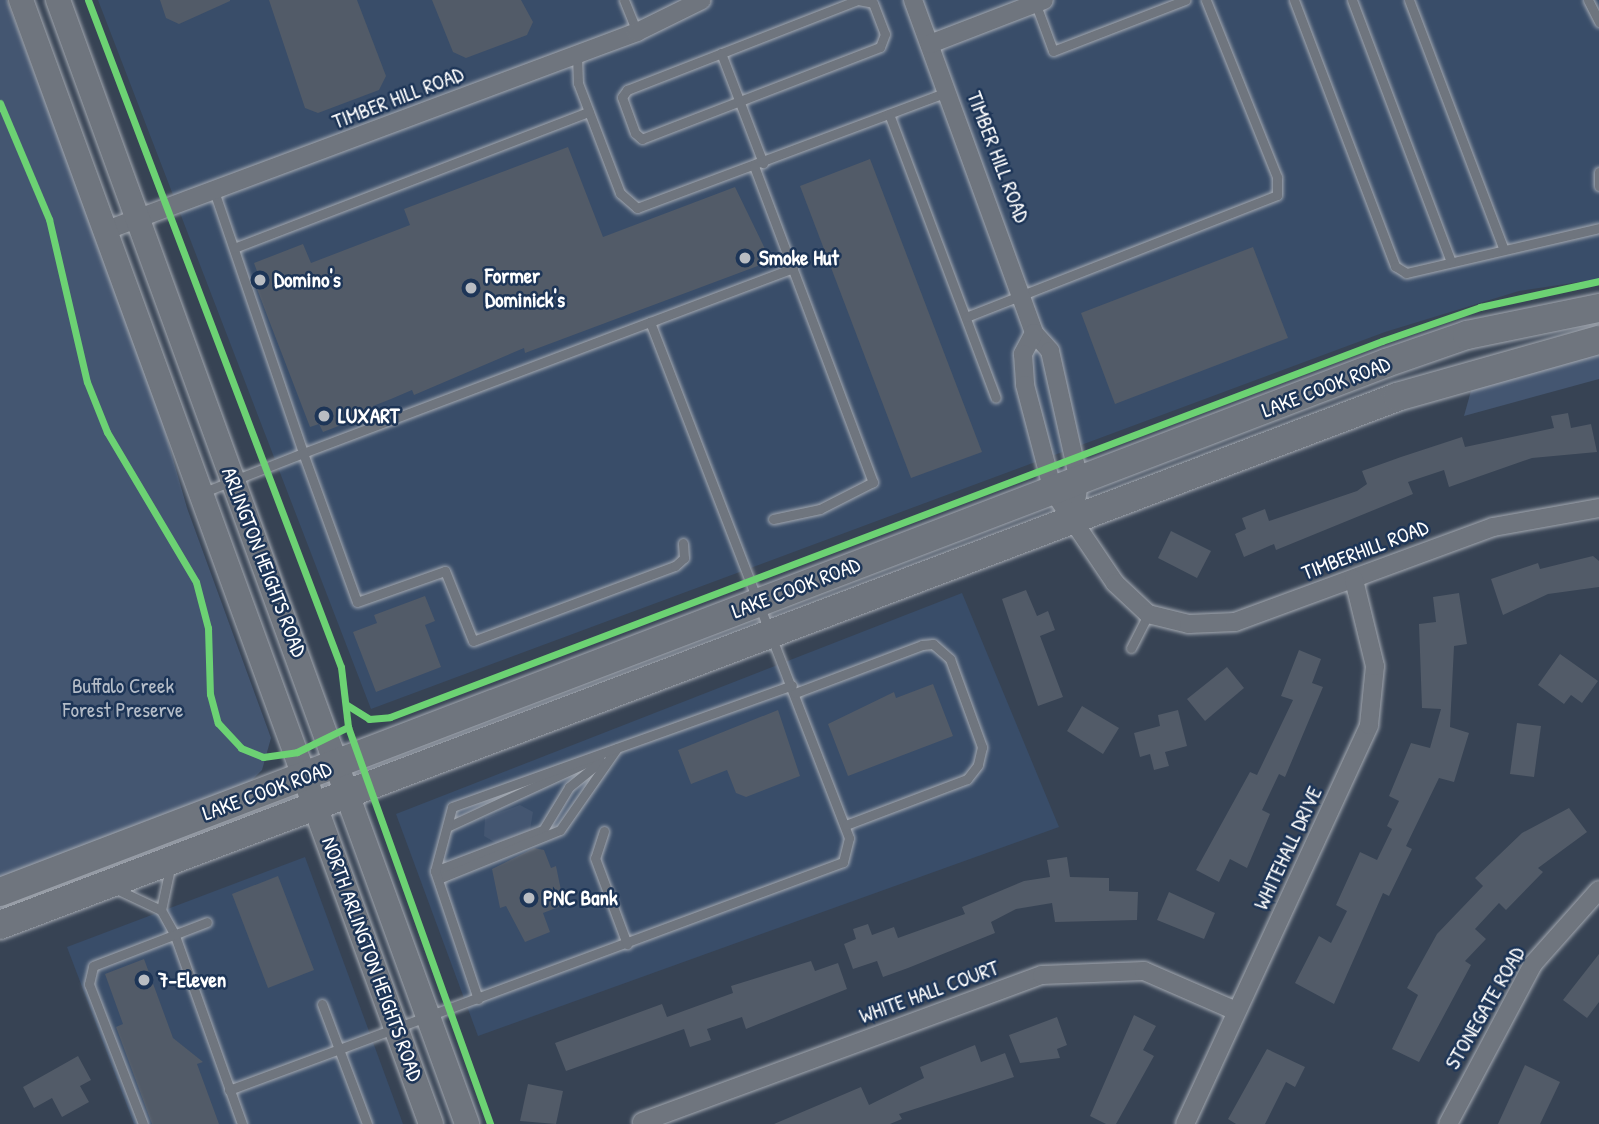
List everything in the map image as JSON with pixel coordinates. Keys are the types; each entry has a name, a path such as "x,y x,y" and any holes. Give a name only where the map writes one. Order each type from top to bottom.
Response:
{"main road":[{"name":"ARLINGTON HEIGHTS ROAD","path":"21,0 311,792"},
{"name":"ARLINGTON HEIGHTS ROAD","path":"58,0 232,482 306,671 334,766 467,1124"},
{"name":"LAKE COOK ROAD","path":"0,925 172,859 311,792 334,766 760,601 1467,335 1599,308"},
{"name":"LAKE COOK ROAD","path":"0,892 311,792 345,794 1433,384 1599,340"},
{"name":"NORTH ARLINGTON HEIGHTS ROAD","path":"311,792 431,1124"}],"street":[{"name":"TIMBER HILL ROAD","path":"107,230 637,32 702,0"},
{"name":"TIMBER HILL ROAD","path":"913,0 1026,295 1034,333 1050,351 1079,481 1074,518"},
{"path":"930,44 1038,1"},
{"name":"TIMBER HILL ROAD","path":"1034,333 1023,354 1025,385 1053,491 1074,518"},
{"name":"TIMBERHILL ROAD","path":"1074,518 1115,583 1148,614 1189,624 1235,622 1493,527 1599,508"},
{"name":"WHITEHALL DRIVE","path":"1185,1124 1370,725 1375,666 1354,580"},
{"name":"STONEGATE ROAD","path":"1448,1124 1533,964 1599,890"},
{"name":"WHITE HALL COURT","path":"642,1122 1042,975 1144,971 1236,1011"}],"lane":[{"path":"624,0 637,32"},
{"path":"858,0 873,3 885,34 880,47 642,139 635,133 622,97 627,90 721,53 858,0"},
{"path":"1038,1 1053,51 1185,0"},
{"path":"965,317 1277,195 1277,177 1206,0"},
{"path":"1294,0 1395,265 1406,273 1599,229"},
{"path":"1352,0 1451,262"},
{"path":"1409,0 1504,250"},
{"path":"1588,0 1599,22"},
{"path":"721,53 793,268 873,482 820,509 773,519"},
{"path":"577,55 578,83 620,193 636,208 949,92"},
{"path":"234,248 589,112"},
{"path":"889,114 996,398"},
{"path":"1599,172 1599,186"},
{"path":"214,191 357,602 445,572 473,641 675,566 684,558 683,543"},
{"path":"202,493 793,268"},
{"path":"229,1090 398,1032 478,999 843,862 846,825 650,322"},
{"path":"1131,648 1148,614"},
{"path":"478,999 437,875 452,807 618,747 922,645 933,644 950,659 982,747 978,765 967,779 846,825"},
{"path":"447,827 525,796 618,747"},
{"path":"437,875 560,830 618,747"},
{"path":"437,875 543,830 569,787 618,747"},
{"path":"604,831 596,858 627,944"},
{"path":"161,911 172,859"},
{"path":"106,884 161,911 174,933 242,1124"},
{"path":"143,1124 89,984 93,966 207,922"},
{"path":"322,1003 367,1124"}],"shaded area":[{"path":"98,0 1599,0 1599,279 1519,291 1385,332 371,709"},
{"path":"962,593 1059,827 478,1036 396,814"},
{"path":"305,857 403,1124 134,1124 67,947"}],"green space":[{"name":"Buffalo Creek Forest Preserve","path":"0,0 7,0 153,389 187,508 271,738 262,770 249,783 0,878"},
{"path":"1599,352 1599,379 1464,416 1474,380"},
{"path":"520,805 533,812 530,830 496,843 484,836 485,818"}],"building":[{"path":"160,0 230,1 179,24 166,18"},
{"path":"269,0 357,0 386,76 379,90 318,113 305,108"},
{"path":"432,0 521,0 533,22 527,35 466,58 453,52"},
{"name":"Former Dominick's","path":"568,147 603,237 735,187 767,253 760,256 763,264 525,353 524,348 414,395 412,390 373,406 375,412 323,432 319,424 310,427 252,276 258,274 254,263 303,244 311,263 410,225 404,209"},
{"path":"870,159 982,452 911,478 800,186"},
{"path":"1253,247 1288,338 1115,404 1081,313"},
{"path":"1568,413 1571,428 1591,424 1597,452 1532,458 1449,487 1444,470 1408,482 1413,494 1276,550 1274,544 1244,557 1235,534 1246,529 1242,518 1265,509 1269,521 1357,491 1367,484 1362,471 1462,437 1465,447 1554,428 1551,416"},
{"path":"1171,531 1211,551 1197,578 1158,558"},
{"path":"1593,556 1599,561 1599,587 1548,594 1503,615 1491,579 1538,563 1540,569"},
{"path":"1026,590 1037,616 1048,611 1055,630 1040,636 1063,697 1038,706 1002,599"},
{"path":"1459,593 1467,644 1454,646 1450,727 1469,733 1454,782 1439,778 1406,846 1412,849 1389,896 1383,893 1334,1004 1295,983 1319,936 1331,943 1347,911 1336,905 1360,852 1377,860 1392,829 1387,826 1399,801 1389,796 1411,743 1430,748 1441,709 1422,708 1419,624 1436,622 1433,597"},
{"path":"425,596 435,621 425,625 441,667 376,692 353,632 377,623 374,615"},
{"path":"1299,650 1321,659 1312,683 1323,687 1285,777 1279,774 1262,810 1270,814 1247,868 1230,859 1219,882 1196,870 1250,772 1257,775 1293,700 1281,696"},
{"path":"1560,654 1598,681 1582,703 1571,695 1564,704 1538,685"},
{"path":"1227,667 1244,688 1205,721 1187,699"},
{"path":"933,684 953,736 848,776 828,724 894,692 896,698"},
{"path":"1082,706 1119,728 1103,754 1067,731"},
{"path":"778,710 800,776 746,797 736,793 727,770 691,784 678,750"},
{"path":"1178,710 1187,746 1165,752 1169,766 1154,770 1150,754 1140,757 1134,733 1160,726 1158,715"},
{"path":"1517,723 1541,726 1534,777 1510,774"},
{"path":"1569,808 1587,832 1538,868 1543,872 1506,910 1499,903 1475,929 1486,939 1465,961 1471,965 1419,1062 1392,1049 1418,995 1407,988 1437,934 1483,886 1475,878 1522,833"},
{"name":"PNC Bank","path":"534,848 544,850 551,868 556,866 564,905 543,913 550,932 525,942 506,906 500,908 492,869"},
{"path":"1067,857 1070,877 1109,878 1109,891 1138,892 1137,920 1055,922 1052,903 1016,909 991,922 995,933 908,968 883,977 877,961 853,969 844,944 856,939 853,929 868,924 872,935 894,927 898,938 965,914 962,907 1024,881 1050,877 1047,860"},
{"path":"278,876 314,970 268,988 232,894"},
{"path":"1169,892 1215,913 1204,939 1157,920"},
{"path":"1599,954 1599,1002 1587,1018 1563,1000"},
{"path":"144,959 173,1038 203,1062 197,1064 219,1124 152,1124 116,1027 123,1024 105,974"},
{"path":"811,961 815,971 838,963 847,989 746,1029 742,1017 707,1029 711,1040 690,1047 684,1029 566,1071 555,1043 662,1004 667,1017 733,993 731,986"},
{"path":"1134,1015 1156,1026 1143,1050 1154,1056 1116,1124 1106,1124 1090,1116"},
{"path":"1057,1017 1067,1045 1057,1049 1060,1058 1020,1063 1009,1035"},
{"path":"975,1045 981,1062 1005,1053 1014,1077 899,1114 902,1119 890,1124 774,1124 861,1087 869,1105 924,1078 920,1067"},
{"path":"1267,1049 1305,1067 1295,1087 1286,1082 1265,1124 1236,1124 1228,1119"},
{"path":"78,1056 91,1080 80,1086 89,1102 62,1117 52,1098 34,1108 23,1087"},
{"path":"1525,1065 1560,1082 1540,1124 1498,1124"},
{"path":"528,1084 563,1091 556,1124 520,1121"}],"cycle path":[{"path":"88,0 341,667 348,727 490,1124"},
{"path":"0,103 49,219 87,382 107,432 196,582 208,628 210,694 218,723 241,748 263,757 297,752 348,727"},
{"path":"347,705 369,719 390,717 1382,341 1480,307 1599,281"}],"place":[{"name":"Smoke Hut","path":"745,258"},
{"name":"Domino's","path":"260,280"},
{"name":"Former Dominick's","path":"471,288"},
{"name":"LUXART","path":"324,416"},
{"name":"PNC Bank","path":"529,898"},
{"name":"7-Eleven","path":"144,980"}]}
